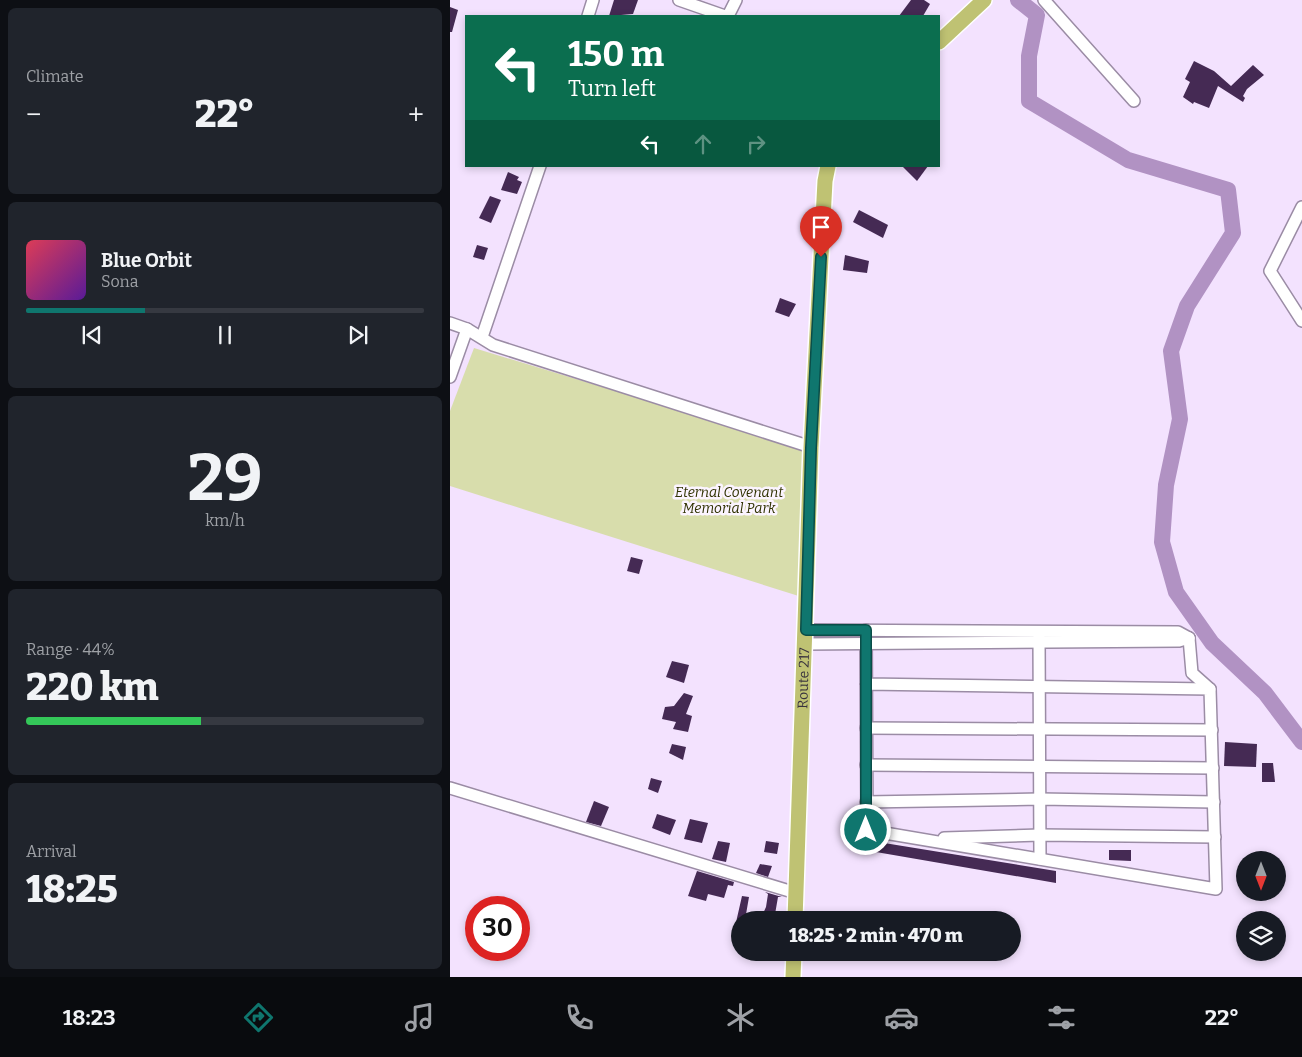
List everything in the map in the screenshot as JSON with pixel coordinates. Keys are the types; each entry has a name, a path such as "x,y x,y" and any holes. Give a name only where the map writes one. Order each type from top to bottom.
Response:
{"main road":[{"path":"940,41 979,5"},
{"name":"Route 217","path":"795,911 811,448 825,181 828,167"},
{"path":"793,977 794,961"}],"street":[{"path":"588,15 593,0"},
{"path":"682,0 723,15"},
{"path":"727,15 736,0"},
{"path":"1044,0 1134,101"},
{"path":"482,337 540,167"},
{"path":"1302,207 1270,271 1302,321"},
{"path":"450,323 466,329 502,348 811,448"},
{"path":"450,376 466,329"},
{"path":"806,637 866,643 1178,632 1189,638 1192,673 1210,689 1216,889 866,830 866,643 866,630"},
{"path":"806,637 866,630 1040,636"},
{"path":"1040,636 1040,859"},
{"path":"866,684 1210,689"},
{"path":"866,728 1212,730"},
{"path":"866,765 1040,765 1213,768"},
{"path":"450,788 796,893"},
{"path":"866,802 1040,798 1214,802"},
{"path":"918,838 1040,835 1215,837"}],"green space":[{"name":"Eternal Covenant Memorial Park","path":"474,348 809,450 805,598 450,486 450,411"}],"building":[{"path":"614,0 638,0 633,14 609,15"},
{"path":"911,0 924,0 930,4 924,15 900,15"},
{"path":"450,7 458,10 452,32 450,32"},
{"path":"1194,61 1214,71 1231,86 1253,65 1264,75 1247,89 1243,96 1245,98 1243,102 1218,86 1209,108 1194,102 1193,104 1183,97 1190,82 1185,79"},
{"path":"903,167 927,167 917,181"},
{"path":"508,172 519,177 517,180 522,182 517,194 501,190"},
{"path":"490,196 501,200 491,223 479,218"},
{"path":"859,210 888,225 883,238 853,222"},
{"path":"477,245 488,248 484,260 473,257"},
{"path":"845,255 869,261 867,273 843,270"},
{"path":"780,298 796,304 789,317 775,312"},
{"path":"631,557 643,560 639,574 627,571"},
{"path":"672,661 689,665 684,683 666,677"},
{"path":"684,693 693,696 686,714 692,716 688,732 673,729 676,722 662,719 665,707 674,706"},
{"path":"1225,742 1257,744 1256,767 1224,766"},
{"path":"672,744 686,747 683,760 669,753"},
{"path":"1262,763 1273,763 1275,782 1262,782"},
{"path":"651,778 662,781 658,793 648,789"},
{"path":"594,801 609,807 601,826 586,822"},
{"path":"657,814 676,820 670,835 652,828"},
{"path":"690,819 708,823 702,843 684,839"},
{"path":"718,841 730,843 726,862 712,859"},
{"path":"766,841 779,843 777,854 764,852"},
{"path":"878,842 1056,871 1056,883 876,852"},
{"path":"1109,850 1131,850 1131,861 1109,860"},
{"path":"760,864 772,866 768,877 756,873"},
{"path":"697,871 734,882 733,886 728,885 724,898 708,894 706,901 688,896"},
{"path":"765,892 782,897 778,897 776,911 764,911 768,894"},
{"path":"742,896 749,897 747,911 739,911"}],"waterway":[{"path":"1018,0 1037,15 1029,56 1029,101 1128,160 1228,190 1233,233 1187,306 1171,351 1180,419 1166,485 1162,542 1176,592 1212,643 1265,693 1302,742"}],"route":[{"path":"821,257 811,448 806,630 866,630 866,830"}]}
